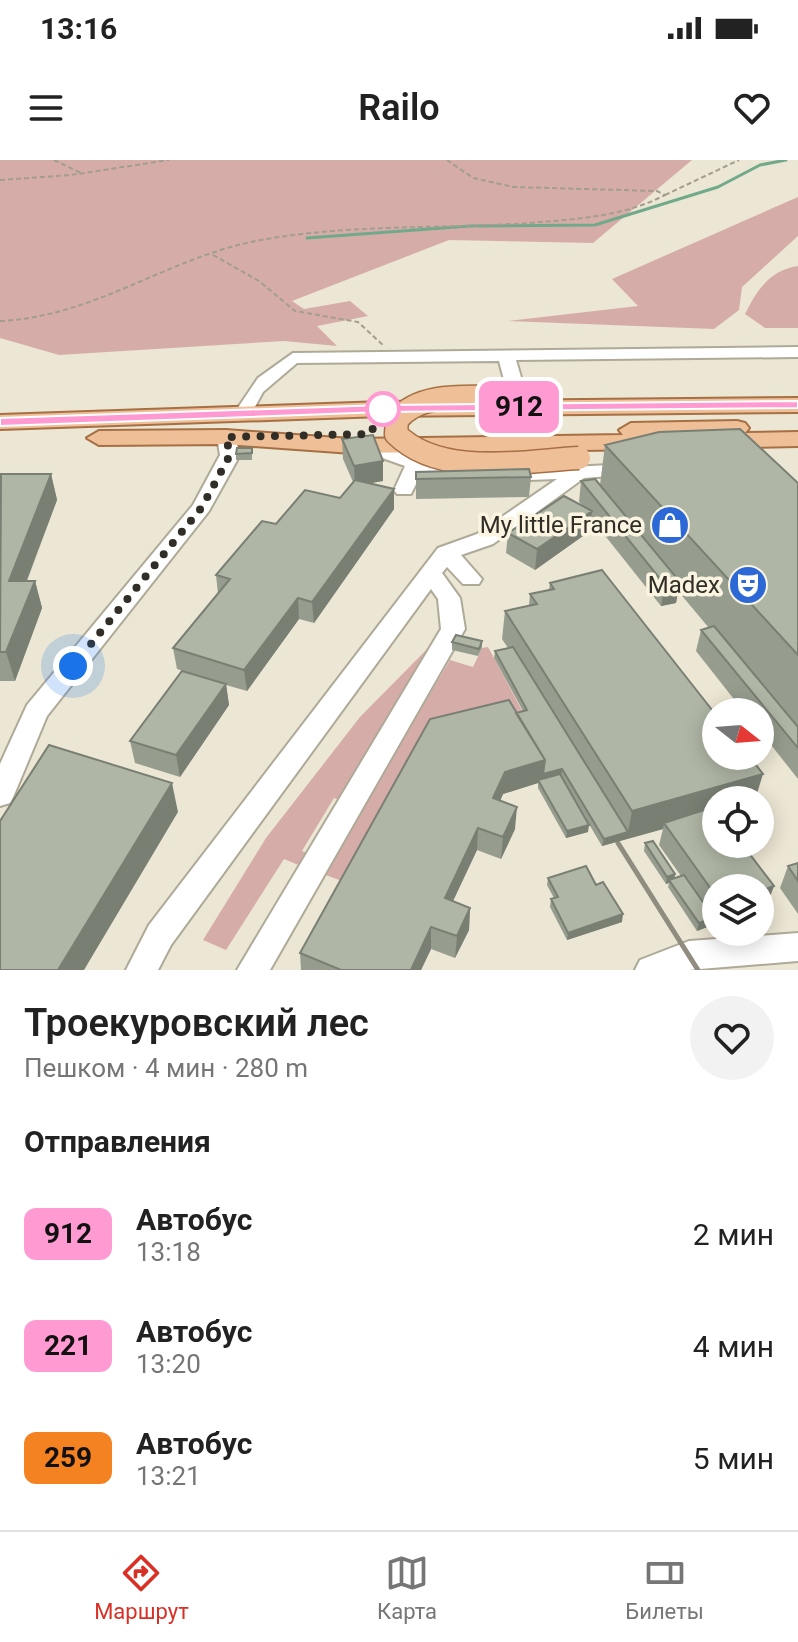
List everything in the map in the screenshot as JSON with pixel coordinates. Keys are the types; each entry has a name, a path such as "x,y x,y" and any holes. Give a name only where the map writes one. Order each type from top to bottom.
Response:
{"main road":[{"path":"655,469 435,458 409,449 399,439 395,429 398,418 407,409 439,399 798,390"},
{"path":"101,421 244,412 798,405"},
{"path":"0,422 284,421 798,412"},
{"path":"0,438 798,427"},
{"path":"226,437 352,446 798,439"},
{"path":"696,456 798,453"}],"lane":[{"path":"244,412 248,401 273,372 293,358 798,352"},
{"path":"506,355 516,391"},
{"path":"0,795 36,712 202,507 230,455 226,437"},
{"path":"468,477 444,470 442,460 451,449 469,445"},
{"path":"352,446 387,449 415,466 439,475 468,477 585,467"},
{"path":"404,490 415,466"},
{"path":"142,970 160,935 438,562 485,539 585,467"},
{"path":"438,562 471,579"},
{"path":"253,970 453,629 449,598 438,562"},
{"path":"651,970 689,955 798,947"}],"path":[{"path":"54,160 85,173"},
{"path":"0,180 85,173 169,160"},
{"path":"447,160 473,178 514,187 657,191 665,195"},
{"path":"0,321 54,314 158,279 213,255 269,239 342,231 538,222 604,215 642,207 739,160"},
{"path":"213,255 259,281 295,311 358,322 372,332 391,355"}],"shaded area":[{"path":"0,160 692,160 593,243 449,240 292,301 304,309 350,301 368,316 317,326 337,346 284,341 59,355 0,338"},
{"path":"798,197 798,236 742,287 739,310 714,329 507,321 638,306 612,279"},
{"path":"798,266 798,328 765,328 745,314 766,282 788,268"},
{"path":"438,638 341,801 334,798 302,851 309,854 301,866 284,859 226,950 203,940 266,838 360,717"},
{"path":"488,647 526,718 350,884 323,874 450,660 473,667 482,648"}],"building":[{"path":"740,429 798,483 798,655 605,445 659,432"},
{"path":"373,435 383,461 354,466 342,439"},
{"path":"237,448 252,448 252,453 236,454"},
{"path":"529,469 531,477 416,479 416,472"},
{"path":"1,474 51,474 9,581 35,581 6,652 0,652"},
{"path":"595,479 680,582 665,585 581,481"},
{"path":"355,480 394,489 312,602 298,598 244,670 173,648 230,579 216,575 262,521 276,524 305,490 340,498"},
{"path":"564,496 592,511 537,549 508,533"},
{"path":"602,570 703,698 702,770 760,770 763,774 721,786 702,786 702,791 632,811 505,611 537,604 530,594 554,589 550,583"},
{"path":"714,626 774,698 757,698 701,630"},
{"path":"456,635 482,641 479,649 452,642"},
{"path":"513,647 628,832 604,839 562,769 543,774 545,760 516,713 527,710 495,651"},
{"path":"182,671 226,684 176,755 130,741"},
{"path":"774,698 798,727 798,748 774,719"},
{"path":"509,700 545,760 505,772 493,798 517,807 503,837 478,828 445,898 470,908 457,936 431,927 411,970 341,970 300,953 430,719"},
{"path":"49,745 172,783 58,970 0,970 0,821"},
{"path":"560,774 589,825 567,831 538,780"},
{"path":"702,811 702,858 753,858 765,874 702,876 664,823"},
{"path":"653,841 675,874 667,877 645,843"},
{"path":"798,863 798,881 788,866"},
{"path":"586,866 596,885 603,882 623,914 568,933 551,899 558,897 548,878"},
{"path":"684,875 702,901 702,922 699,923 669,880"}],"waterway":[{"path":"307,238 470,226 595,225 718,187 760,165 786,160"}],"railway":[{"path":"618,843 698,970"}],"bus line":[{"name":"912","path":"0,422 101,421 204,414 383,409 798,405"}],"place":[{"name":"My little France","path":"670,525"},
{"name":"Madex","path":"748,585"}],"route":[{"path":"73,666 202,507 230,455 226,437 370,434 383,409"}]}
